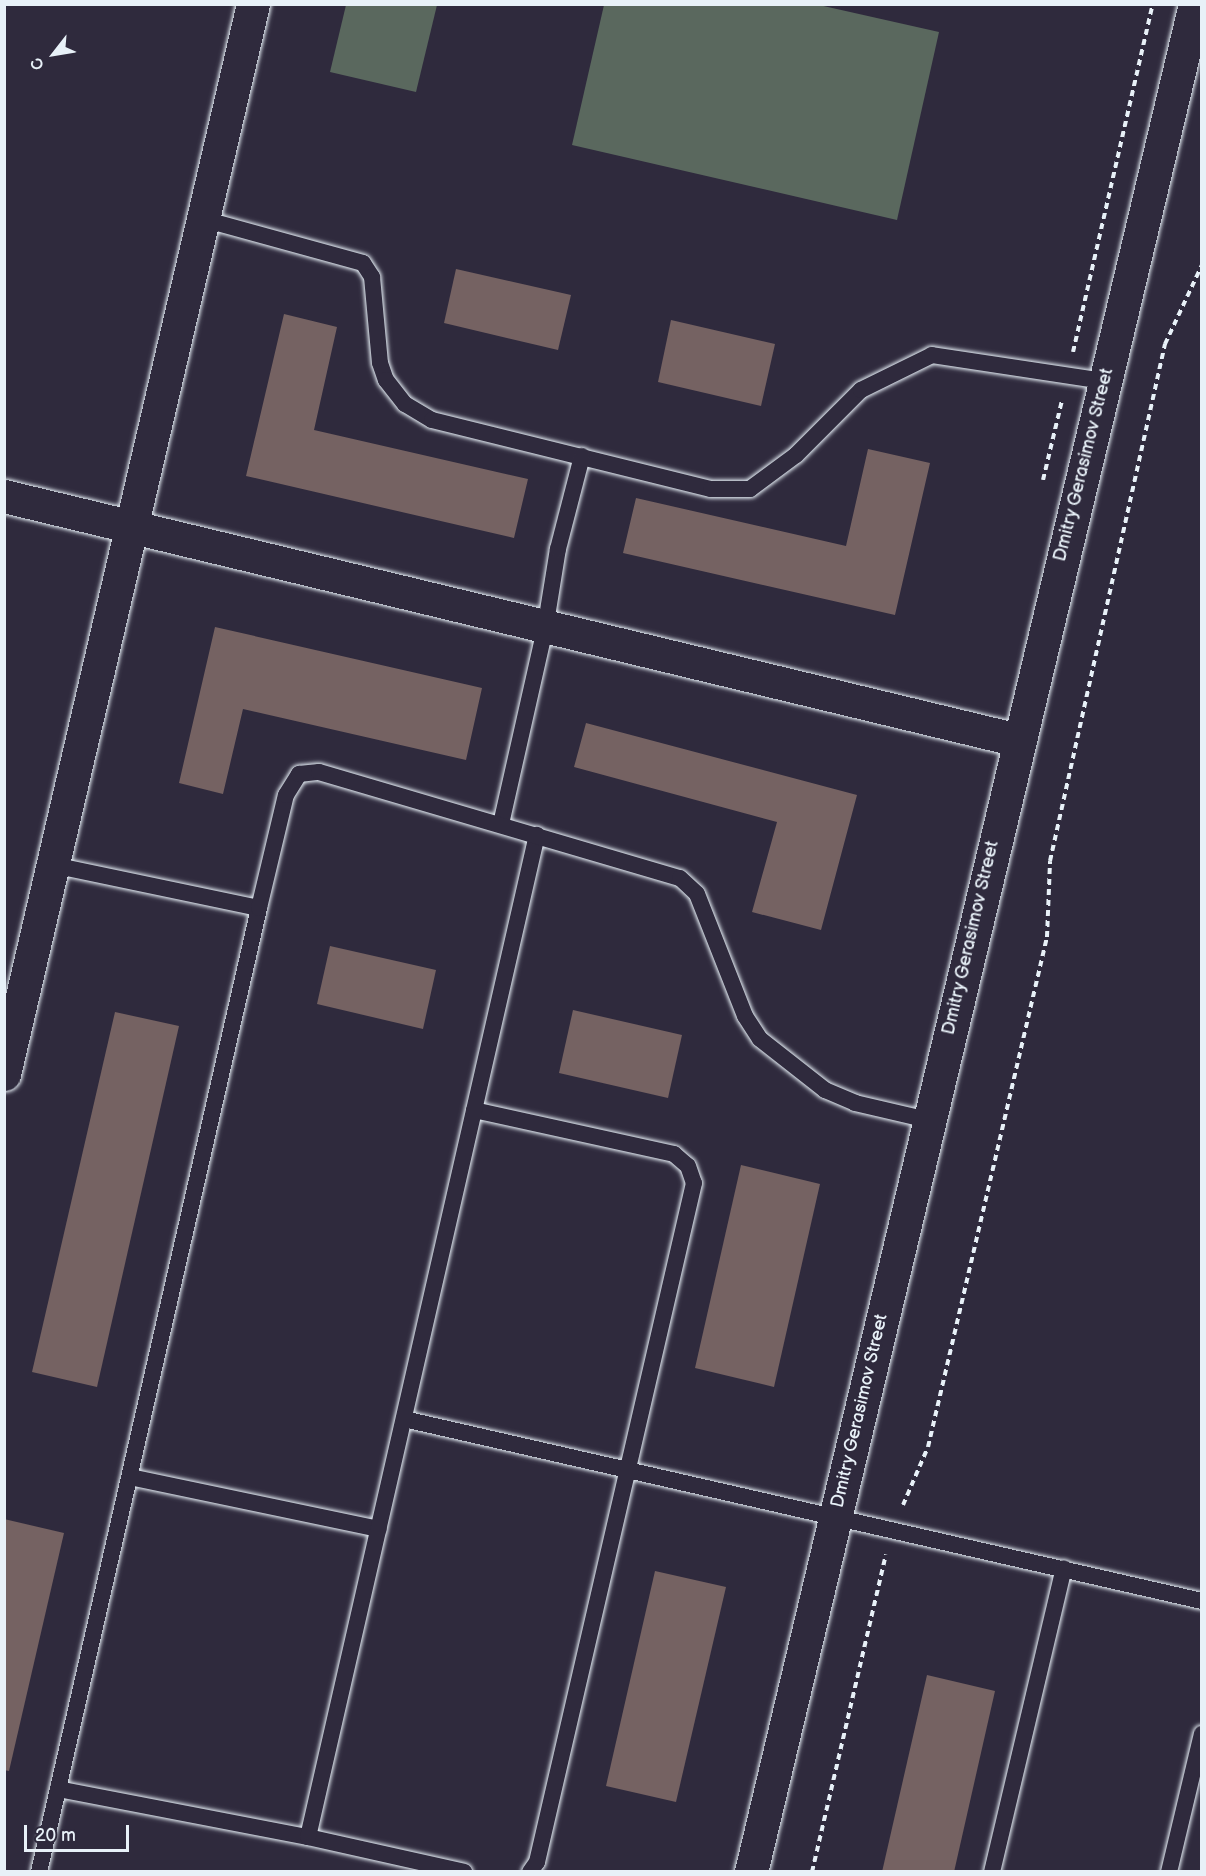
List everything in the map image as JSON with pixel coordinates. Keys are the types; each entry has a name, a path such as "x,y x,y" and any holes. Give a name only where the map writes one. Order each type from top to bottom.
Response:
{"street":[{"path":"4,1074 253,4"},
{"name":"Dmitry Gerasimov Street","path":"751,1872 1018,740 1195,4"},
{"path":"4,496 545,629 1018,740"}],"lane":[{"path":"203,219 363,263 372,277 380,363 386,380 405,404 432,420 711,489 750,489 796,455 861,390 932,354 1104,381"},
{"path":"501,824 545,629 558,549 582,456"},
{"path":"39,1872 259,908 286,795 299,774 319,772 680,878 697,894 745,1016 760,1039 825,1090 855,1104 928,1120"},
{"path":"308,1837 537,835"},
{"path":"53,864 259,908"},
{"path":"474,1110 674,1154 688,1166 694,1183 626,1469 537,1862 530,1872"},
{"path":"404,1419 1202,1601"},
{"path":"130,1477 379,1529"},
{"path":"992,1872 1064,1568"},
{"path":"1169,1872 1202,1734"},
{"path":"58,1789 308,1837 464,1872"}],"path":[{"path":"812,1872 892,1529 928,1447 1047,937 1050,861 1166,344 1202,265"}],"green space":[{"path":"346,5 437,5 416,92 330,72"},
{"path":"604,5 819,5 939,32 897,220 572,145"}],"building":[{"path":"456,269 571,295 558,350 444,323"},
{"path":"284,314 337,327 314,430 528,479 514,538 246,476"},
{"path":"671,320 775,344 761,406 658,382"},
{"path":"868,449 930,463 895,615 623,553 636,498 846,546"},
{"path":"215,627 482,688 466,760 243,709 223,794 179,783"},
{"path":"586,723 857,795 821,930 752,912 777,822 574,767"},
{"path":"330,946 436,970 423,1029 317,1004"},
{"path":"573,1010 682,1035 668,1098 559,1073"},
{"path":"115,1012 179,1026 97,1387 32,1372"},
{"path":"741,1165 820,1184 774,1387 695,1368"},
{"path":"4,1519 64,1533 9,1771 4,1770"},
{"path":"655,1571 726,1587 676,1802 606,1786"},
{"path":"927,1675 995,1691 954,1872 882,1872"}]}
